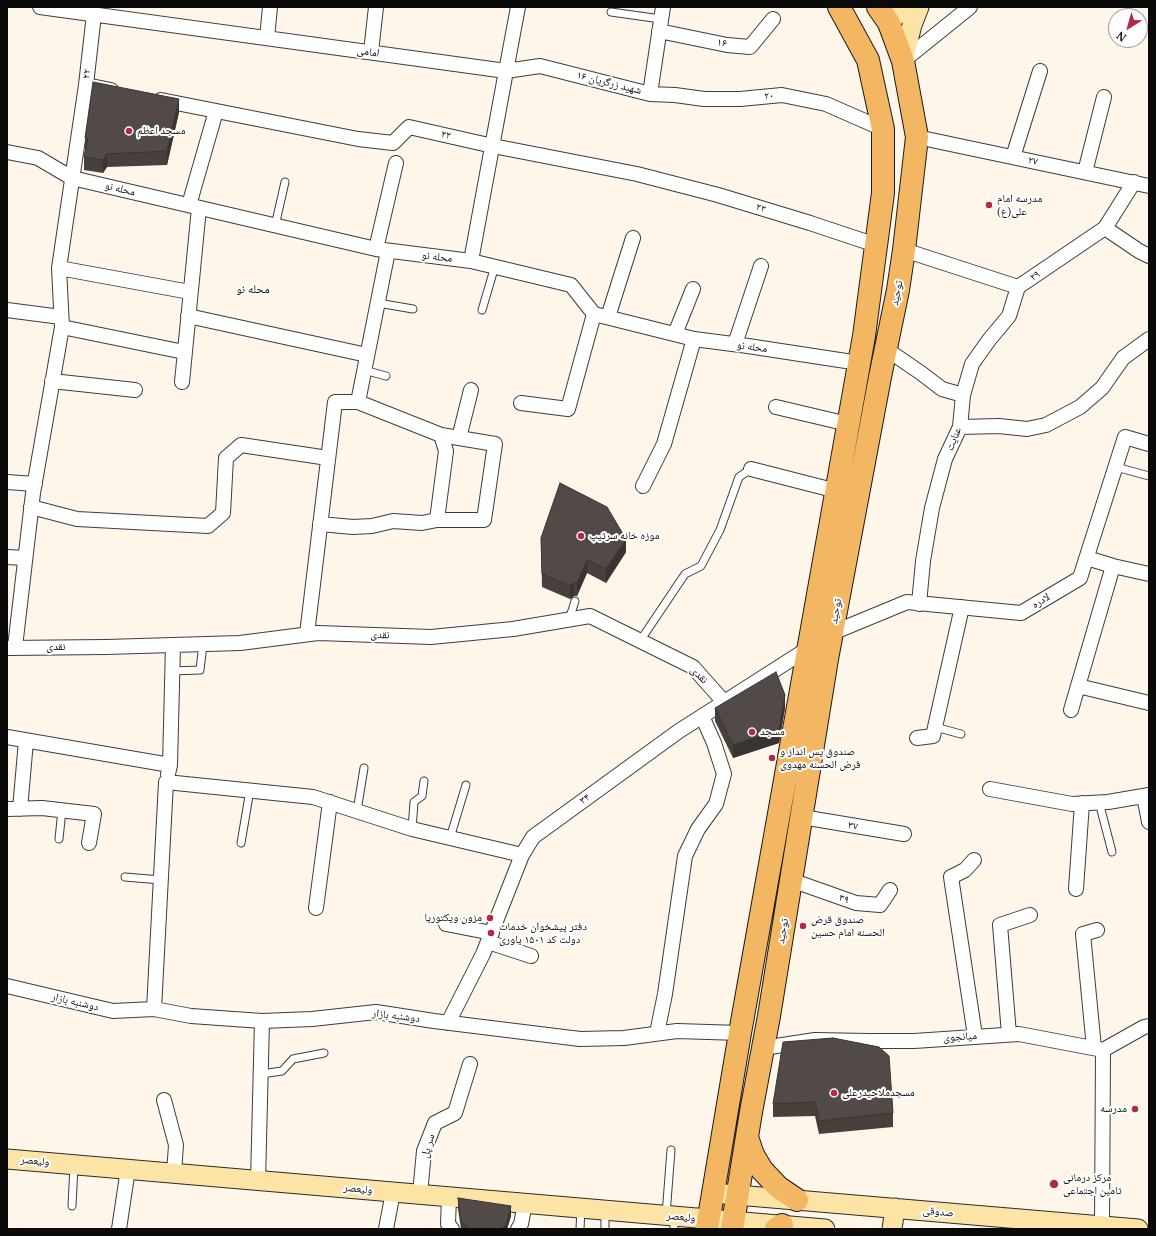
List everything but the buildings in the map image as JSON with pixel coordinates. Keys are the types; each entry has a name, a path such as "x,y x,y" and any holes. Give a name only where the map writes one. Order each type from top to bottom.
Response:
{"main road":[{"name":"توحید","path":"733,1225 832,633 839,540 837,491 864,336 883,193 883,129 868,60 839,7"},
{"path":"883,15 904,7"},
{"path":"903,61 912,25 920,7"},
{"name":"توحید","path":"708,1224 740,1033 809,648 839,540 886,349 898,290 904,250 917,137 903,61 883,15"},
{"path":"747,1137 753,1155 762,1170 778,1187 797,1200"},
{"name":"ولیعصر","path":"7,1159 605,1210 671,1220 733,1225"},
{"name":"صدوقی","path":"714,1193 1138,1229"},
{"path":"892,1229 895,1208"},
{"path":"733,1225 825,1229"}],"street":[{"name":"امامی","path":"40,7 71,9 94,14 506,72"},
{"path":"267,38 270,7"},
{"path":"371,52 376,7"},
{"path":"471,261 518,7"},
{"path":"903,61 970,7"},
{"name":"۲۲","path":"94,14 86,85 124,93"},
{"name":"۱۶ شهید زرگریان","path":"506,72 540,66 650,94 661,19"},
{"name":"۱۶","path":"661,19 727,45 750,47 773,19"},
{"path":"1013,157 1040,71"},
{"path":"11,647 25,558 31,507 62,322 59,268 86,85"},
{"name":"۲۰","path":"650,94 675,95 704,99 740,100 782,95 826,104 883,129"},
{"path":"1085,172 1104,97"},
{"name":"۲۲","path":"148,98 358,139 393,143 409,127 493,146 637,174 718,195 810,223 876,246"},
{"path":"182,382 190,292 194,206 216,111"},
{"name":"۲۷","path":"917,137 1149,185"},
{"name":"محله نو","path":"7,152 38,158 72,178 275,226 382,250 471,261 571,285 601,315 694,339 859,363"},
{"path":"358,402 378,303 382,250 396,163"},
{"name":"۲۹","path":"904,250 1018,287 1105,228 1134,182"},
{"path":"1105,228 1149,256"},
{"path":"521,403 568,409 601,315 633,238"},
{"path":"735,344 761,266"},
{"path":"59,268 190,292"},
{"name":"عنایت","path":"920,604 923,561 932,508 946,459 960,427 963,395 972,364 1009,316 1018,287"},
{"path":"675,334 693,289"},
{"path":"7,310 184,352"},
{"path":"188,316 367,355"},
{"path":"643,486 664,444 694,339"},
{"path":"960,427 999,426 1027,429 1046,425 1080,407 1102,388 1123,358 1149,339"},
{"path":"886,349 942,389 963,395"},
{"path":"52,381 135,390"},
{"path":"458,438 471,390"},
{"path":"307,634 320,524 335,402 358,402 441,435 495,444 484,520 437,520 422,523 393,521 372,526 353,527 320,524"},
{"path":"776,407 848,424"},
{"path":"437,520 446,451 441,435"},
{"name":"لادره","path":"832,633 907,602 1021,613 1080,578 1125,437 1149,444"},
{"path":"31,507 77,519 208,526 223,513 226,458 241,445 328,458"},
{"path":"751,469 837,491"},
{"path":"7,482 35,484"},
{"path":"7,557 25,558"},
{"path":"1087,558 1149,574"},
{"path":"1071,710 1114,566"},
{"path":"917,738 933,736 962,607"},
{"name":"نقدی","path":"11,647 106,647 240,643 318,633 431,637 513,629 590,616 693,667 724,702"},
{"path":"154,1009 166,782 170,765 173,645"},
{"name":"۳۴","path":"448,1023 490,938 522,855 533,837 679,730 809,648"},
{"path":"1078,686 1149,703"},
{"path":"657,1033 665,994 685,856 698,829 716,804 724,774 714,742 702,716"},
{"path":"7,737 170,765"},
{"path":"26,741 13,809 42,808 94,814 89,843"},
{"path":"166,782 313,797 412,829 522,855"},
{"path":"990,789 1072,804 1108,802 1147,796 1149,822"},
{"path":"316,908 330,802"},
{"path":"1076,889 1082,803"},
{"name":"۳۷","path":"802,817 904,834"},
{"path":"974,860 965,870 950,877 975,1036"},
{"name":"۳۹","path":"791,880 856,903 880,905 890,890"},
{"path":"1008,1034 1000,925 1030,915"},
{"path":"446,924 490,938 531,956"},
{"path":"1097,930 1083,934 1098,1049 1102,1226"},
{"name":"دوشنبه بازار","path":"7,986 113,1011 154,1009 191,1016 262,1021 312,1019 376,1012 448,1023 580,1039 624,1038 677,1031 740,1033"},
{"path":"258,1180 262,1021"},
{"path":"1098,1049 1149,1026"},
{"name":"میانجوی","path":"763,1048 815,1040 914,1041 1019,1034 1098,1049"},
{"name":"سر پل","path":"420,1194 424,1151 435,1123 455,1113 470,1064"},
{"path":"164,1100 176,1145 174,1173"},
{"path":"119,1229 128,1169"},
{"path":"386,1229 393,1192"},
{"path":"449,1197 448,1224 452,1229"},
{"path":"518,1229 521,1224 525,1203"}],"lane":[{"path":"611,12 661,19"},
{"path":"275,226 285,182"},
{"path":"482,310 495,266"},
{"path":"378,303 413,309"},
{"path":"364,370 386,376"},
{"path":"1116,467 1149,476"},
{"path":"640,641 685,574 701,566 720,530 739,477 751,469"},
{"path":"569,620 575,601"},
{"path":"172,671 200,670 203,644"},
{"path":"934,727 960,734"},
{"path":"357,811 364,768"},
{"path":"412,829 414,802 422,796 424,781"},
{"path":"450,838 466,785"},
{"path":"241,843 250,790"},
{"path":"1099,802 1112,852"},
{"path":"59,839 62,810"},
{"path":"125,877 161,880"},
{"path":"261,1074 282,1072 293,1059 324,1054"},
{"path":"671,1150 671,1220"},
{"path":"72,1206 74,1165"},
{"path":"580,1229 581,1208"},
{"path":"605,1210 605,1229"}],"place":[{"name":"مسجد اعظم","path":"129,131"},
{"name":"مدرسه امام علی(ع)","path":"989,205"},
{"name":"موزه خانه سرتیپ","path":"581,536"},
{"name":"مسجد","path":"752,732"},
{"name":"صندوق پس انداز و قرض الحسنه مهدوی","path":"772,758"},
{"name":"مزون ویکتوریا","path":"490,918"},
{"name":"صندوق قرض الحسنه امام حسین","path":"803,926"},
{"name":"دفتر پیشخوان خدمات دولت کد ۱۵۰۱ یاوری","path":"491,933"},
{"name":"مسجدملاحیدرعلی","path":"834,1093"},
{"name":"مدرسه","path":"1135,1109"},
{"name":"مرکز درمانی تامین اجتماعی","path":"1054,1184"}],"district":[{"name":"محله نو","path":"253,290"}]}
